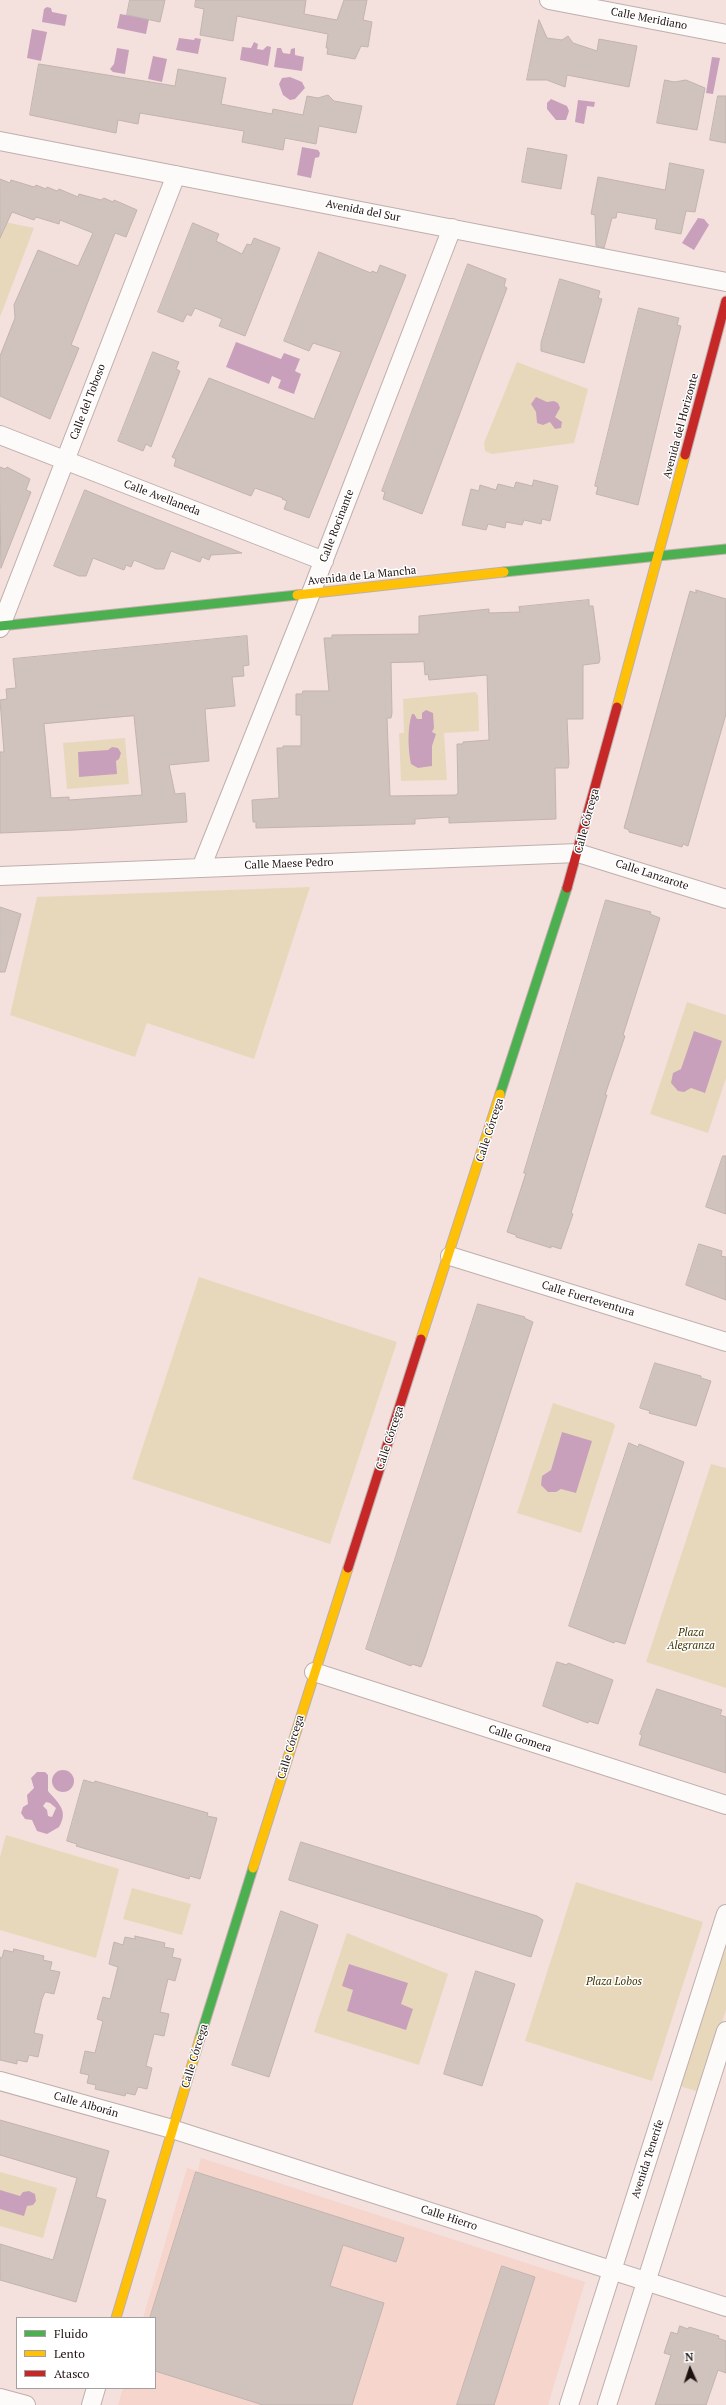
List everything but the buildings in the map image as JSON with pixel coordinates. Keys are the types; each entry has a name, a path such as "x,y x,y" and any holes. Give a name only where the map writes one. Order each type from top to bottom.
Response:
{"street":[{"name":"Calle Meridiano","path":"549,0 726,34"},
{"name":"Avenida del Sur","path":"0,141 726,282"},
{"name":"Calle del Toboso","path":"0,627 176,175"},
{"name":"Calle Rocinante","path":"201,868 324,561 452,228"},
{"name":"Avenida del Horizonte","path":"657,556 726,301"},
{"name":"Calle Avellaneda","path":"0,435 324,561"},
{"name":"Avenida de La Mancha","path":"0,627 726,549"},
{"name":"Calle Córcega","path":"116,2317 172,2129 314,1672 450,1256 578,853 657,556"},
{"name":"Calle Maese Pedro","path":"0,876 578,853"},
{"name":"Calle Lanzarote","path":"578,853 726,899"},
{"name":"Calle Fuerteventura","path":"450,1256 726,1342"},
{"name":"Calle Gomera","path":"314,1672 726,1805"},
{"name":"Avenida Tenerife","path":"569,2405 726,1914"},
{"path":"607,2405 726,2032"},
{"name":"Calle Alborán","path":"0,2081 172,2129"},
{"name":"Calle Hierro","path":"172,2129 726,2307"},
{"path":"91,2405 96,2389"},
{"path":"0,2398 26,2405"}],"shaded area":[{"path":"47,7 51,8 52,12 67,15 65,26 42,22 44,9"},
{"path":"120,14 149,19 146,34 117,28"},
{"path":"32,29 47,32 41,61 27,58"},
{"path":"179,38 194,40 195,38 201,39 198,54 176,50"},
{"path":"254,42 258,44 257,49 263,50 267,46 271,47 268,66 240,60 242,47 251,48"},
{"path":"117,48 129,50 125,74 113,72 110,69 114,64"},
{"path":"277,48 281,48 283,53 290,54 291,49 295,48 295,55 304,57 302,71 274,67"},
{"path":"153,56 167,59 162,82 148,79"},
{"path":"712,57 720,58 713,94 706,93"},
{"path":"290,77 302,82 305,88 295,99 290,100 283,95 279,84 282,78"},
{"path":"551,99 567,106 569,111 566,120 556,120 547,109 547,103"},
{"path":"578,100 595,102 594,107 587,106 584,124 575,122"},
{"path":"302,147 318,150 320,153 319,157 315,158 311,178 297,175"},
{"path":"698,218 704,219 709,225 694,250 682,243"},
{"path":"236,342 281,359 284,353 300,359 295,371 301,374 294,394 278,388 281,380 272,376 269,384 226,367"},
{"path":"536,397 547,402 554,401 558,403 560,408 555,417 562,422 561,428 555,429 550,422 543,425 537,423 536,412 531,404"},
{"path":"426,710 433,713 434,728 432,732 436,734 432,746 432,766 418,768 411,764 409,752 409,726 412,714 414,714 417,719 422,719 422,713"},
{"path":"112,747 118,748 121,753 119,759 116,761 117,774 79,777 78,752 108,750"},
{"path":"694,1031 722,1041 705,1093 691,1088 684,1092 678,1091 671,1083 673,1073 681,1069"},
{"path":"562,1432 592,1441 576,1493 561,1489 556,1492 548,1492 541,1485 542,1476 551,1470"},
{"path":"63,1770 71,1773 74,1781 71,1789 63,1792 55,1789 52,1781 55,1773"},
{"path":"37,1772 45,1772 48,1775 48,1791 59,1803 63,1811 62,1821 59,1827 47,1834 37,1831 32,1820 25,1819 21,1813 23,1807 28,1804 27,1795 34,1788 31,1778","holes":["46,1802 50,1803 56,1808 52,1817 48,1816 47,1810 43,1806"]},
{"path":"349,1964 408,1983 401,2004 413,2009 406,2030 347,2011 353,1990 342,1986"},
{"path":"201,2158 585,2282 548,2405 118,2405 123,2389 156,2389 156,2317 143,2317 187,2168 198,2171"},
{"path":"0,2190 20,2196 23,2192 29,2191 35,2194 36,2201 33,2205 27,2206 24,2216 0,2209"}],"green space":[{"path":"0,221 34,228 0,317"},
{"path":"517,362 588,389 574,443 492,454 485,451 484,443"},
{"path":"475,692 478,695 479,731 444,733 447,780 401,781 399,733 404,733 403,699"},
{"path":"125,738 129,784 67,789 63,743"},
{"path":"310,887 254,1059 147,1023 135,1057 10,1015 37,897"},
{"path":"687,1002 726,1015 726,1078 708,1133 650,1114"},
{"path":"199,1277 397,1342 330,1544 132,1479"},
{"path":"553,1403 613,1423 615,1426 581,1533 517,1513"},
{"name":"Plaza Alegranza","path":"711,1464 726,1468 726,1688 646,1662"},
{"path":"6,1835 119,1869 96,1958 0,1930 0,1857"},
{"name":"Plaza Lobos","path":"576,1882 703,1922 652,2081 525,2041"},
{"path":"132,1888 191,1904 182,1935 123,1919"},
{"path":"347,1933 448,1974 419,2065 314,2032"},
{"path":"726,1937 726,2010 700,2092 679,2086"},
{"path":"0,2172 57,2188 43,2238 0,2226"}],"traffic: fast":[{"path":"504,572 726,549"},
{"path":"0,626 297,595"},
{"path":"500,1094 567,888"},
{"path":"200,2038 253,1868"}],"traffic: slow":[{"path":"617,707 685,455"},
{"path":"297,595 504,572"},
{"path":"421,1339 500,1094"},
{"path":"253,1868 348,1568"},
{"path":"116,2317 200,2038"}],"traffic: jam":[{"path":"685,455 726,301"},
{"path":"567,888 617,707"},
{"path":"348,1568 421,1339"}]}
